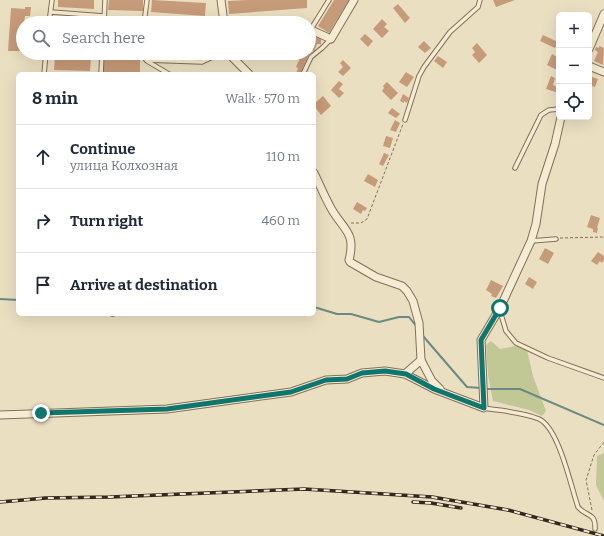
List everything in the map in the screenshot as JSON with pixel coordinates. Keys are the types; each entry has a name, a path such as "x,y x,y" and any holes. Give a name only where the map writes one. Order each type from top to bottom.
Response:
{"street":[{"path":"221,0 223,16"},
{"path":"316,32 331,39 354,0"},
{"path":"589,48 604,14"},
{"path":"235,60 247,72"},
{"path":"592,67 604,72"},
{"path":"0,415 167,409 291,392 326,380 347,379 362,373 385,371 406,374 434,389 484,408 481,340 500,308 531,241 536,224 542,184 556,144 560,120"},
{"path":"316,177 333,210 349,234 352,246 349,260 350,262 376,277 402,286 410,296 419,323 421,360 432,381 441,391"},
{"path":"406,374 421,360"}],"lane":[{"path":"51,16 52,0"},
{"path":"51,12 104,16 105,0"},
{"path":"145,16 147,0"},
{"path":"316,20 329,0"},
{"path":"405,120 419,76 424,67 450,32 478,7 480,0"},
{"path":"316,53 331,39"},
{"path":"44,72 45,60"},
{"path":"101,72 102,60"},
{"path":"146,60 202,62 206,60"},
{"path":"146,60 166,72"},
{"path":"304,72 310,60"},
{"path":"514,168 541,115 546,111 556,109"},
{"path":"531,241 556,238"},
{"path":"500,308 506,331 516,343 548,358 604,378"},
{"path":"484,408 522,414 544,422 551,430 563,459 569,474 578,507 593,517 596,523 595,529"}],"path":[{"path":"351,223 361,223 367,219 405,120"},
{"path":"556,238 604,237"},
{"path":"593,517 586,480 594,455 604,442"}],"green space":[{"path":"491,341 500,349 515,346 527,350 533,376 546,411 542,416 529,410 493,401 488,375 486,345"},
{"path":"604,453 604,501 596,485 597,456"}],"building":[{"path":"58,0 94,0 94,9 58,7"},
{"path":"109,0 143,0 143,11 108,10"},
{"path":"152,0 206,3 205,16 151,12"},
{"path":"307,0 307,8 229,14 228,1"},
{"path":"334,0 349,0 329,33 318,26"},
{"path":"493,0 515,0 496,7"},
{"path":"398,4 410,18 405,23 393,8"},
{"path":"25,7 31,7 30,16 16,16 16,51 8,51 11,8 25,9"},
{"path":"382,19 387,24 384,27 389,31 382,38 373,29"},
{"path":"365,34 373,41 368,47 360,39"},
{"path":"543,35 556,41 556,46 555,48 540,41"},
{"path":"316,36 321,37 321,44 317,44 316,46"},
{"path":"424,41 431,48 425,53 418,47"},
{"path":"477,43 487,55 479,63 472,55 475,52 472,48"},
{"path":"599,46 604,48 603,65 594,61 598,52 595,50 596,47 599,48"},
{"path":"552,54 556,56 556,70 547,65"},
{"path":"438,56 447,62 443,68 434,61"},
{"path":"55,60 91,60 90,71 54,70"},
{"path":"103,60 140,60 140,72 102,72"},
{"path":"299,60 306,60 301,72 297,72 298,68 296,67"},
{"path":"343,60 351,68 343,76 338,72 343,67 340,63"},
{"path":"406,72 414,77 407,87 399,82"},
{"path":"551,76 555,78 553,85 556,86 556,92 546,89"},
{"path":"592,77 598,79 595,87 592,86"},
{"path":"339,81 343,84 339,89 344,93 339,98 331,90"},
{"path":"387,82 398,93 391,100 382,91 384,88 383,86"},
{"path":"403,94 409,98 407,103 400,101"},
{"path":"323,96 331,106 321,115 316,109 316,102"},
{"path":"392,108 400,114 396,118 388,113"},
{"path":"395,120 400,123 396,132 390,130"},
{"path":"386,136 393,138 390,148 383,146"},
{"path":"384,153 389,155 383,166 379,164"},
{"path":"368,174 378,180 375,187 364,181"},
{"path":"357,202 367,208 365,211 363,210 361,214 353,209"},
{"path":"591,215 600,218 597,233 593,232 593,229 587,227"},
{"path":"545,248 554,253 548,264 539,259"},
{"path":"598,252 604,256 604,260 602,263 600,261 597,265 591,261"},
{"path":"529,277 537,282 533,289 525,284"},
{"path":"491,280 503,286 496,298 491,296 492,294 486,290"}],"waterway":[{"path":"0,299 16,300"},
{"path":"316,308 337,314 351,314 379,322 399,317 409,317 417,327"},
{"path":"423,336 467,387 481,388"},
{"path":"485,389 520,389 604,425"}],"railway":[{"path":"0,502 46,498 110,497 304,489 432,497 508,510 604,536"},
{"path":"413,502 431,503 461,508"}],"route":[{"path":"41,413 167,409 225,402 291,392 326,380 347,379 362,373 385,371 406,374 434,389 484,408 481,340 500,308"}]}
